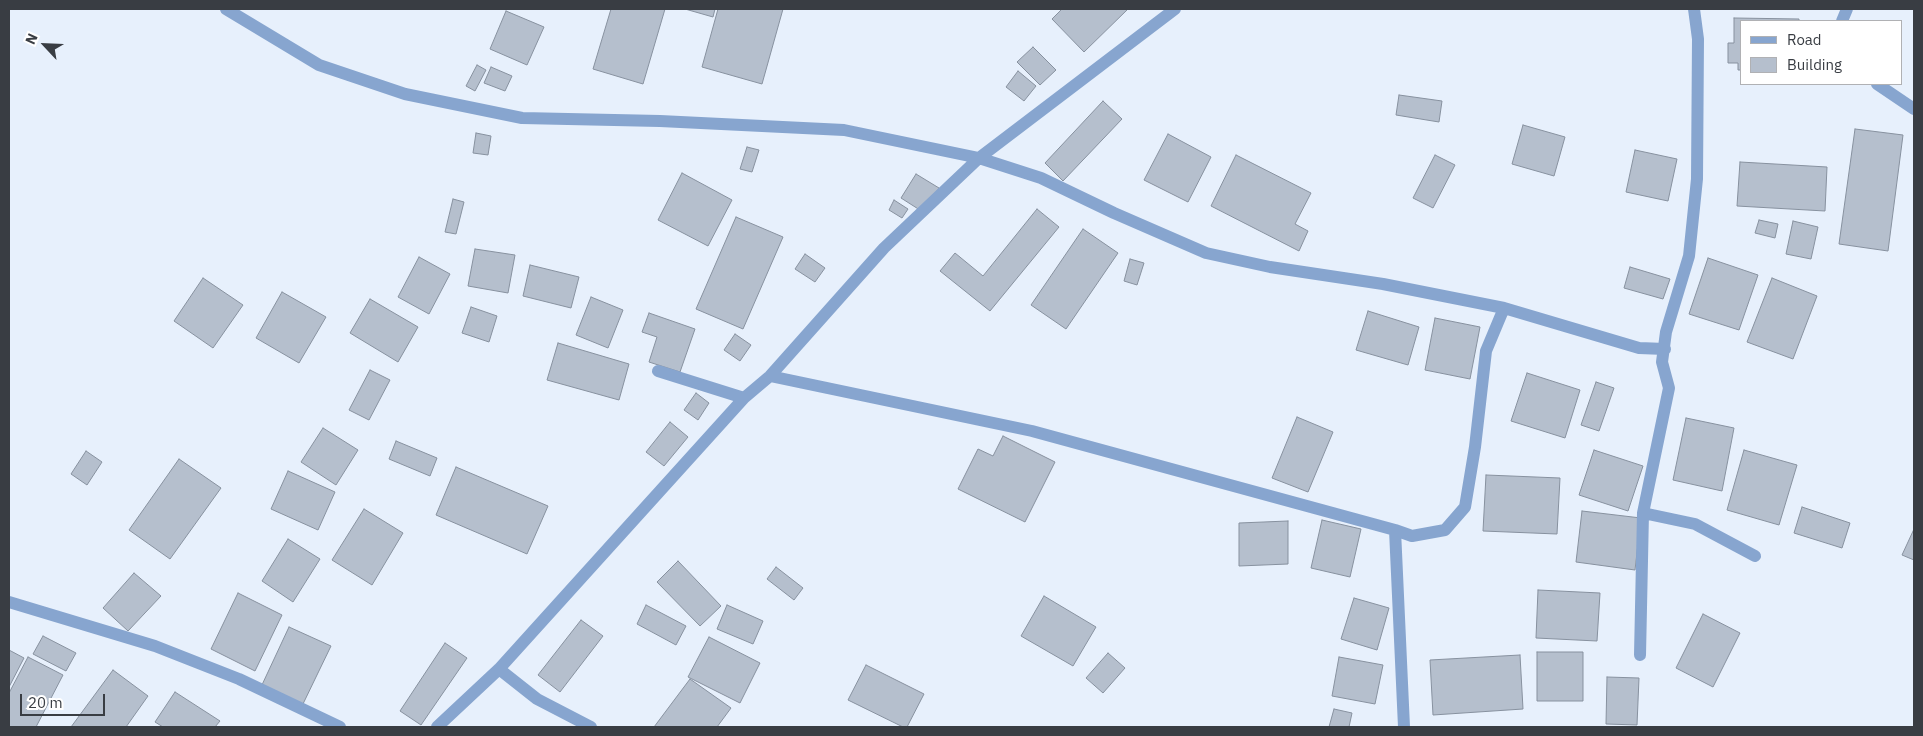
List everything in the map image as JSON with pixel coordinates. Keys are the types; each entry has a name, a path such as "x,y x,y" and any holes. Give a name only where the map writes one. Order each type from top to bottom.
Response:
{"street":[{"path":"226,9 319,65 405,94 522,118 660,121 844,130 979,158 1041,178 1114,213 1206,253 1270,267 1383,284 1504,308 1639,348 1665,349"},
{"path":"437,727 499,668 744,398 770,376 884,248 979,158 1175,9"},
{"path":"1640,655 1644,513 1669,388 1662,362 1666,332 1689,256 1697,179 1698,39 1694,9"},
{"path":"1878,85 1914,109"},
{"path":"770,376 1032,431 1412,536 1446,530 1465,506 1475,447 1486,351 1504,308"},
{"path":"658,372 744,398"},
{"path":"1644,513 1695,524 1755,556"},
{"path":"1394,530 1404,727"},
{"path":"9,602 155,646 239,679 340,727"},
{"path":"499,668 537,699 591,727"}],"building":[{"path":"611,9 665,9 643,84 593,69"},
{"path":"685,9 715,9 713,17"},
{"path":"718,9 783,9 762,84 702,67"},
{"path":"1062,9 1128,9 1084,52 1052,19"},
{"path":"506,11 544,27 527,65 490,49"},
{"path":"1734,18 1799,19 1740,20 1740,70 1738,70 1738,63 1728,63 1728,43 1734,43"},
{"path":"1033,47 1056,70 1040,85 1017,62"},
{"path":"477,65 486,70 475,91 466,86"},
{"path":"491,67 512,76 505,91 484,83"},
{"path":"1018,71 1036,86 1024,101 1006,87"},
{"path":"1399,95 1442,101 1439,122 1396,115"},
{"path":"1103,101 1122,119 1063,181 1045,163"},
{"path":"1523,125 1565,137 1554,176 1512,164"},
{"path":"1855,129 1903,135 1888,251 1839,244"},
{"path":"476,133 491,136 488,155 473,153"},
{"path":"1168,134 1211,157 1188,202 1144,180"},
{"path":"747,147 759,150 752,172 740,169"},
{"path":"1635,150 1677,159 1668,201 1626,192"},
{"path":"1236,155 1311,193 1295,224 1308,231 1299,251 1211,206"},
{"path":"1435,155 1455,165 1433,208 1413,198"},
{"path":"1740,162 1827,167 1825,211 1737,206"},
{"path":"682,173 732,200 708,246 658,220"},
{"path":"916,174 939,188 923,212 901,198"},
{"path":"453,199 464,202 456,234 445,232"},
{"path":"894,200 908,209 902,218 889,210"},
{"path":"1037,209 1059,227 990,311 940,271 955,253 983,276"},
{"path":"736,217 783,237 743,329 696,309"},
{"path":"1759,220 1778,224 1775,238 1755,233"},
{"path":"1793,221 1818,227 1811,259 1786,254"},
{"path":"1083,229 1118,253 1066,329 1031,305"},
{"path":"475,249 515,255 508,293 468,286"},
{"path":"805,254 825,268 815,282 795,269"},
{"path":"419,257 450,274 429,314 398,297"},
{"path":"1708,258 1758,275 1739,330 1689,314"},
{"path":"1130,259 1144,263 1137,285 1124,281"},
{"path":"530,265 579,277 571,308 523,296"},
{"path":"1630,267 1670,279 1663,299 1624,288"},
{"path":"203,278 243,305 213,348 174,321"},
{"path":"1772,278 1817,296 1793,359 1747,342"},
{"path":"282,292 326,317 299,363 256,338"},
{"path":"591,297 623,310 608,348 576,335"},
{"path":"370,299 418,327 398,362 350,333"},
{"path":"471,307 497,316 489,342 462,333"},
{"path":"1368,311 1419,327 1408,365 1356,350"},
{"path":"649,313 695,329 680,372 649,362 657,337 642,332"},
{"path":"1435,318 1480,327 1470,379 1425,370"},
{"path":"735,334 751,345 740,361 724,350"},
{"path":"558,343 629,364 619,400 547,380"},
{"path":"370,370 390,380 369,420 349,410"},
{"path":"1527,373 1580,390 1565,438 1511,421"},
{"path":"1596,382 1614,388 1599,431 1581,425"},
{"path":"696,393 709,403 698,420 684,410"},
{"path":"1297,417 1333,432 1308,492 1272,478"},
{"path":"1686,418 1734,428 1722,491 1673,480"},
{"path":"670,422 688,437 664,466 646,452"},
{"path":"323,428 358,450 336,485 301,462"},
{"path":"1003,436 1055,462 1025,522 958,489 978,449 993,456"},
{"path":"396,441 437,458 430,476 389,459"},
{"path":"1594,450 1643,466 1628,511 1579,495"},
{"path":"1744,450 1797,465 1779,525 1727,510"},
{"path":"86,451 102,462 87,485 71,474"},
{"path":"179,459 221,488 170,559 129,530"},
{"path":"456,467 548,506 527,554 436,515"},
{"path":"288,471 335,492 318,530 271,509"},
{"path":"1486,475 1560,478 1557,534 1483,531"},
{"path":"1802,507 1850,523 1842,548 1794,533"},
{"path":"364,509 403,533 372,585 332,560"},
{"path":"1582,511 1641,518 1635,570 1576,562"},
{"path":"1322,520 1361,529 1350,577 1311,568"},
{"path":"1288,521 1288,564 1239,566 1239,523"},
{"path":"1914,529 1914,560 1902,555"},
{"path":"288,539 320,559 293,602 262,581"},
{"path":"678,561 721,606 700,626 657,582"},
{"path":"776,567 803,588 794,600 767,579"},
{"path":"134,573 161,596 128,631 103,608"},
{"path":"1538,590 1600,593 1597,641 1536,638"},
{"path":"238,593 282,615 255,671 211,649"},
{"path":"1044,596 1096,627 1073,666 1021,636"},
{"path":"1354,598 1389,608 1377,650 1341,639"},
{"path":"646,605 686,626 676,645 637,624"},
{"path":"727,605 763,621 753,644 717,629"},
{"path":"1703,614 1740,633 1713,687 1676,668"},
{"path":"581,620 603,636 560,692 538,675"},
{"path":"289,627 331,646 302,706 261,687"},
{"path":"43,636 76,653 66,671 33,654"},
{"path":"709,637 760,663 740,703 688,677"},
{"path":"445,643 467,658 421,725 400,711"},
{"path":"9,650 24,658 9,687"},
{"path":"1537,652 1583,652 1583,701 1537,701"},
{"path":"1108,653 1125,668 1103,693 1086,678"},
{"path":"1520,655 1523,709 1433,715 1430,660"},
{"path":"28,657 63,675 36,727 9,727 9,693"},
{"path":"1339,657 1383,665 1375,704 1332,696"},
{"path":"866,665 924,694 907,727 903,727 848,700"},
{"path":"113,670 148,696 126,727 71,727"},
{"path":"1607,677 1639,678 1637,725 1606,724"},
{"path":"690,679 731,708 717,727 654,727"},
{"path":"175,692 220,721 215,727 163,727 155,722"},
{"path":"1334,709 1352,713 1349,727 1329,727"}]}
